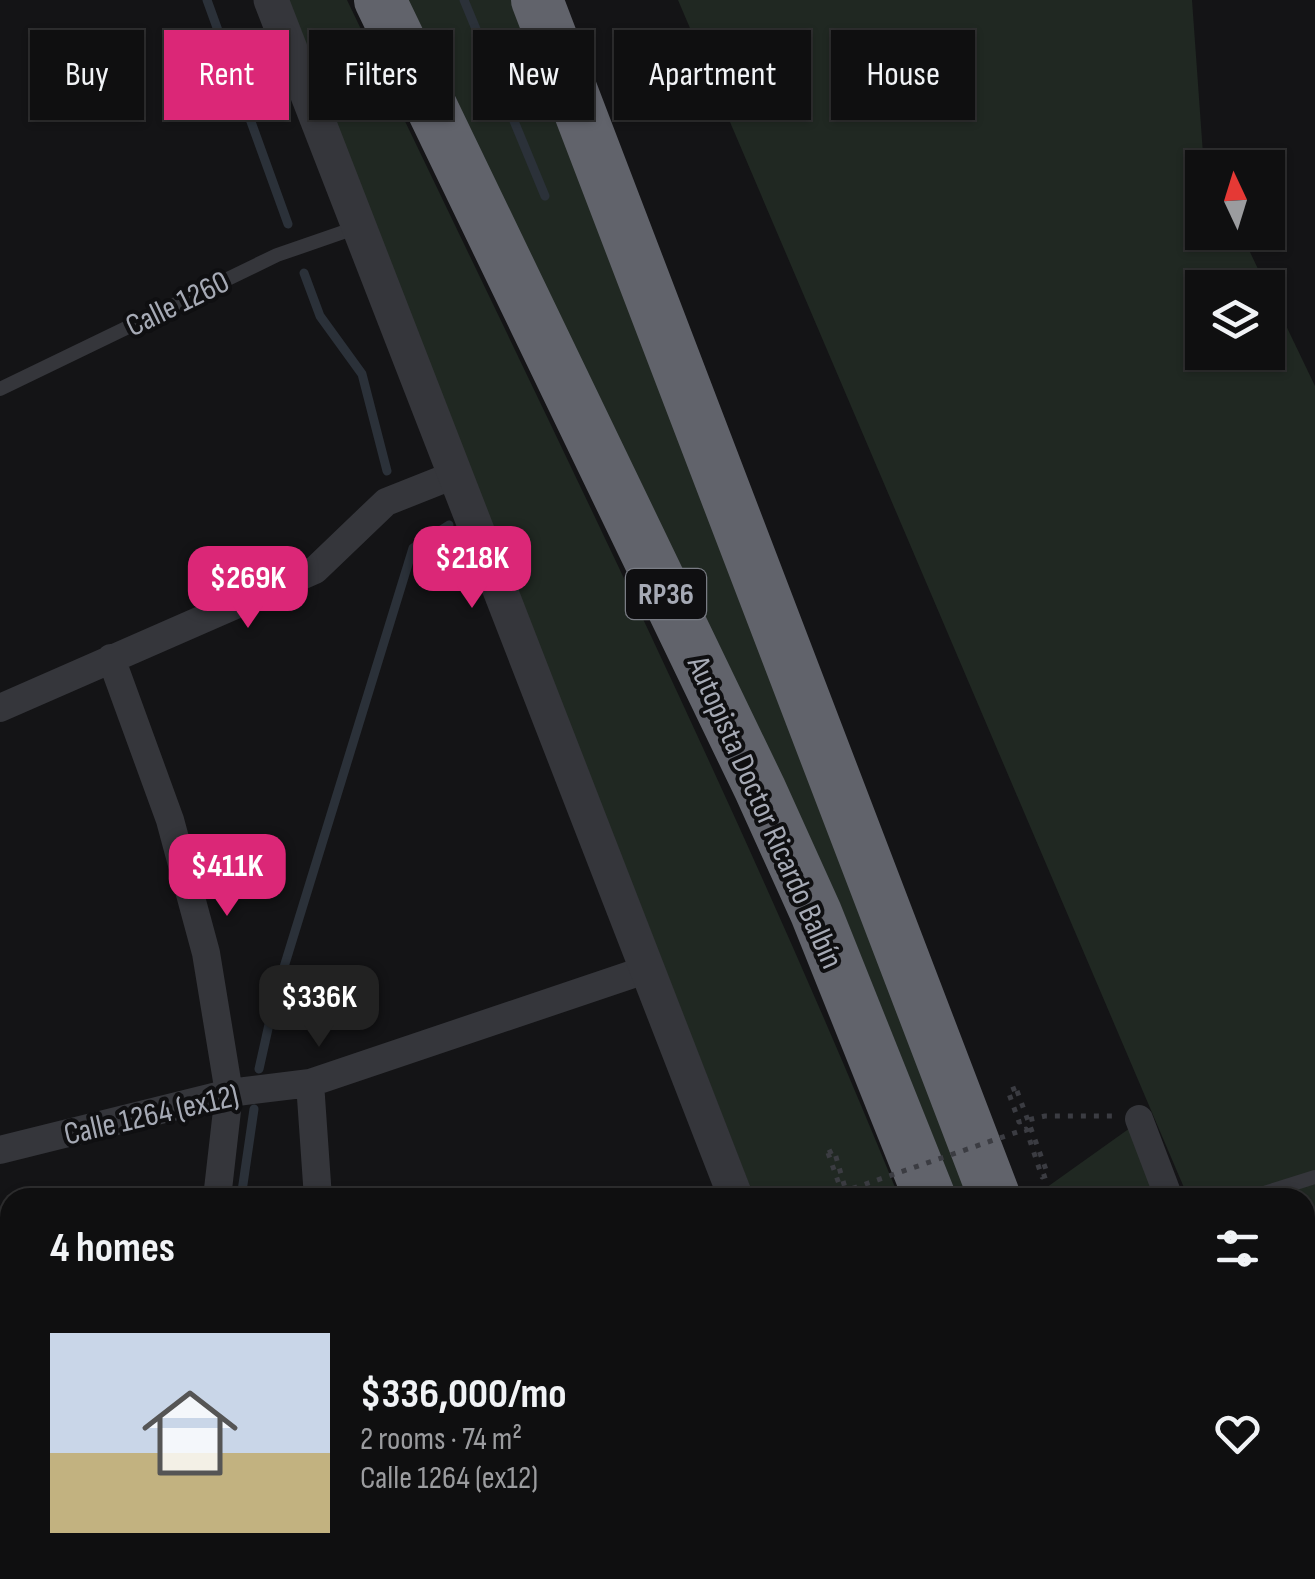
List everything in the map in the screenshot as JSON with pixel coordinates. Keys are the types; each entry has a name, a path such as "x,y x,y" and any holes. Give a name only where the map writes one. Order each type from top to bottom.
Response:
{"highway":[{"name":"Autopista Doctor Ricardo Balbín","path":"380,0 760,788 816,913 926,1188"},
{"name":"Autopista Doctor Ricardo Balbín","path":"537,0 991,1188"}],"street":[{"path":"270,0 732,1188"},
{"path":"0,708 315,570 345,546 386,502 454,474"},
{"path":"111,658 170,820 206,953 229,1093 218,1188"},
{"name":"Calle 1264 (ex12)","path":"0,1150 229,1093 310,1084 644,970"},
{"path":"310,1084 317,1188"},
{"path":"1139,1119 1166,1188"}],"lane":[{"name":"Calle 1260","path":"0,389 277,255 359,227"},
{"path":"1280,1188 1315,1177"}],"path":[{"path":"854,1188 1026,1128 1042,1176 1048,1175 1028,1121 1016,1088 1008,1091 1019,1122 1028,1121 1099,1112 1139,1119"},
{"path":"828,1153 843,1188"}],"shaded area":[{"path":"288,0 347,0 361,30 309,30 309,54"},
{"path":"405,0 513,0 525,30 473,30 473,120 559,120 971,1188 944,1188 453,106 453,30 419,30"},
{"path":"678,0 1192,0 1203,150 1185,150 1185,250 1249,250 1258,270 1185,270 1185,370 1285,370 1285,323 1315,386 1315,1188 1184,1188 729,120 811,120 811,30 691,30"},
{"path":"335,120 405,120 701,744 895,1188 750,1188"},
{"path":"1130,1128 1153,1188 1046,1188"}],"waterway":[{"path":"207,0 288,224"},
{"path":"464,0 545,196"},
{"path":"304,273 320,316 362,374 387,471"},
{"path":"259,1069 276,993 413,548 449,525"},
{"path":"242,1188 254,1109"}]}
